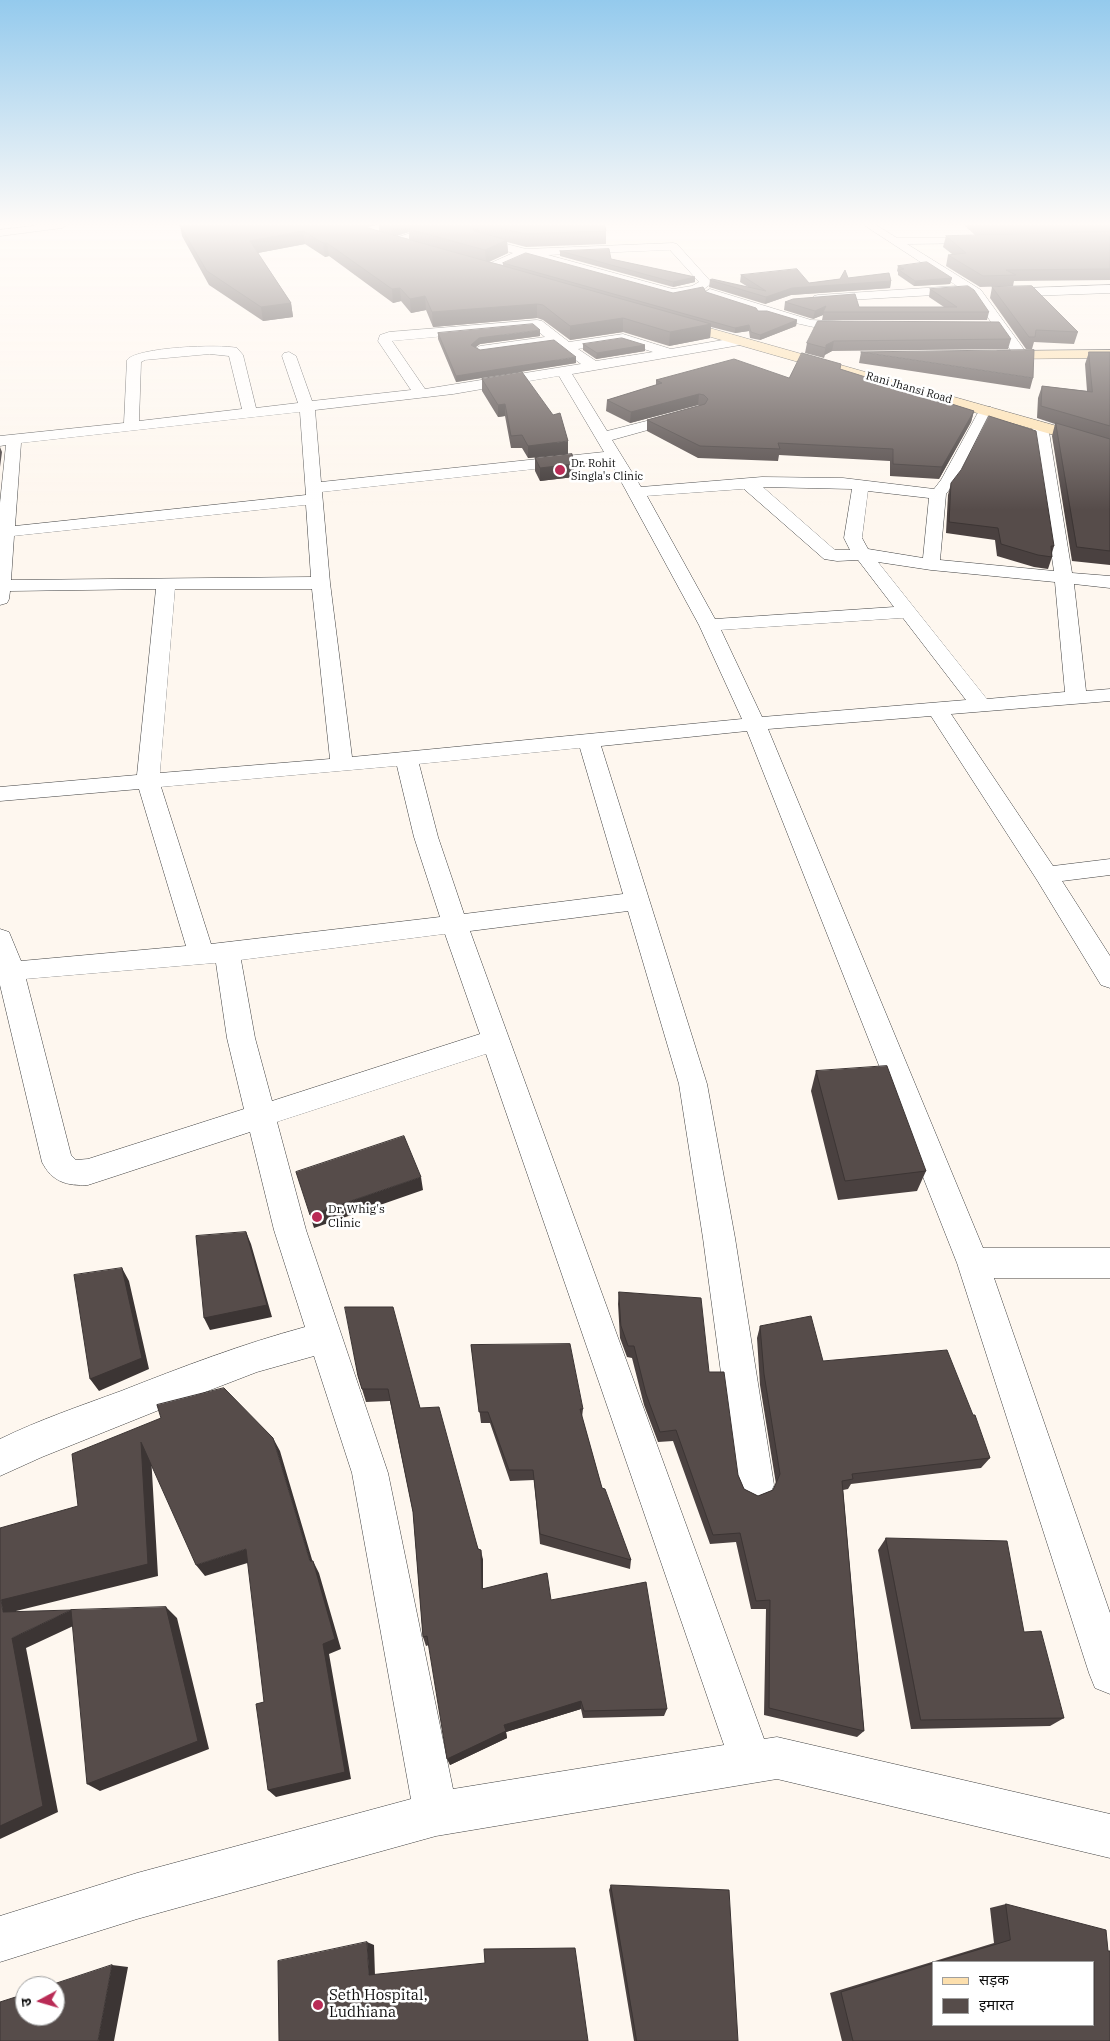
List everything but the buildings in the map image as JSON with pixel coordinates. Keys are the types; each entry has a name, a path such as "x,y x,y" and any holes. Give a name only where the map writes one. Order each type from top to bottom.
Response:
{"street":[{"name":"Rani Jhansi Road","path":"671,320 1110,446"},
{"path":"797,320 817,326 864,326"},
{"path":"997,320 1021,355"},
{"path":"421,394 385,338 389,336 531,324 542,326 563,352 609,447 710,625 755,724 973,1264 1110,1672"},
{"path":"716,333 732,326"},
{"path":"982,326 1002,326"},
{"path":"321,583 166,582 1,590 5,532 7,440 421,394 563,352 623,338 672,353"},
{"path":"480,350 563,352 594,367 740,341"},
{"path":"131,426 134,360 142,356 210,350 232,351 239,363 250,413"},
{"path":"563,352 594,367"},
{"path":"983,355 1110,354"},
{"path":"289,356 307,407 321,583 342,765"},
{"path":"801,357 849,356"},
{"path":"931,565 938,494 948,481 986,410"},
{"path":"5,532 314,493 609,447 698,411"},
{"path":"1040,426 1064,577 1076,697"},
{"path":"636,492 762,482 861,485 938,494"},
{"path":"742,484 754,487 826,553 837,556 863,554 931,565 1110,582"},
{"path":"861,485 853,538 856,546 980,704"},
{"path":"166,582 148,782 186,898 214,954 241,1038 290,1230 370,1473 436,1814"},
{"path":"710,625 908,612"},
{"path":"0,794 342,765 755,724 980,704 1110,695"},
{"path":"936,708 1046,875 1110,978"},
{"path":"589,741 693,1084 719,1238 755,1485"},
{"path":"406,758 426,837 455,925 751,1761"},
{"path":"1046,875 1110,867"},
{"path":"6,973 214,954 638,901"},
{"path":"0,938 6,973 57,1162 70,1172 88,1172 495,1040"},
{"path":"973,1264 1110,1263"},
{"path":"0,1458 30,1443 257,1356 325,1337"},
{"path":"0,1939 137,1896 436,1814 777,1758 1110,1836"}],"place":[{"name":"Dr. Rohit Singla's Clinic","path":"560,470"},
{"name":"Dr. Whig's Clinic","path":"317,1217"},
{"name":"Seth Hospital, Ludhiana","path":"318,2005"}]}
